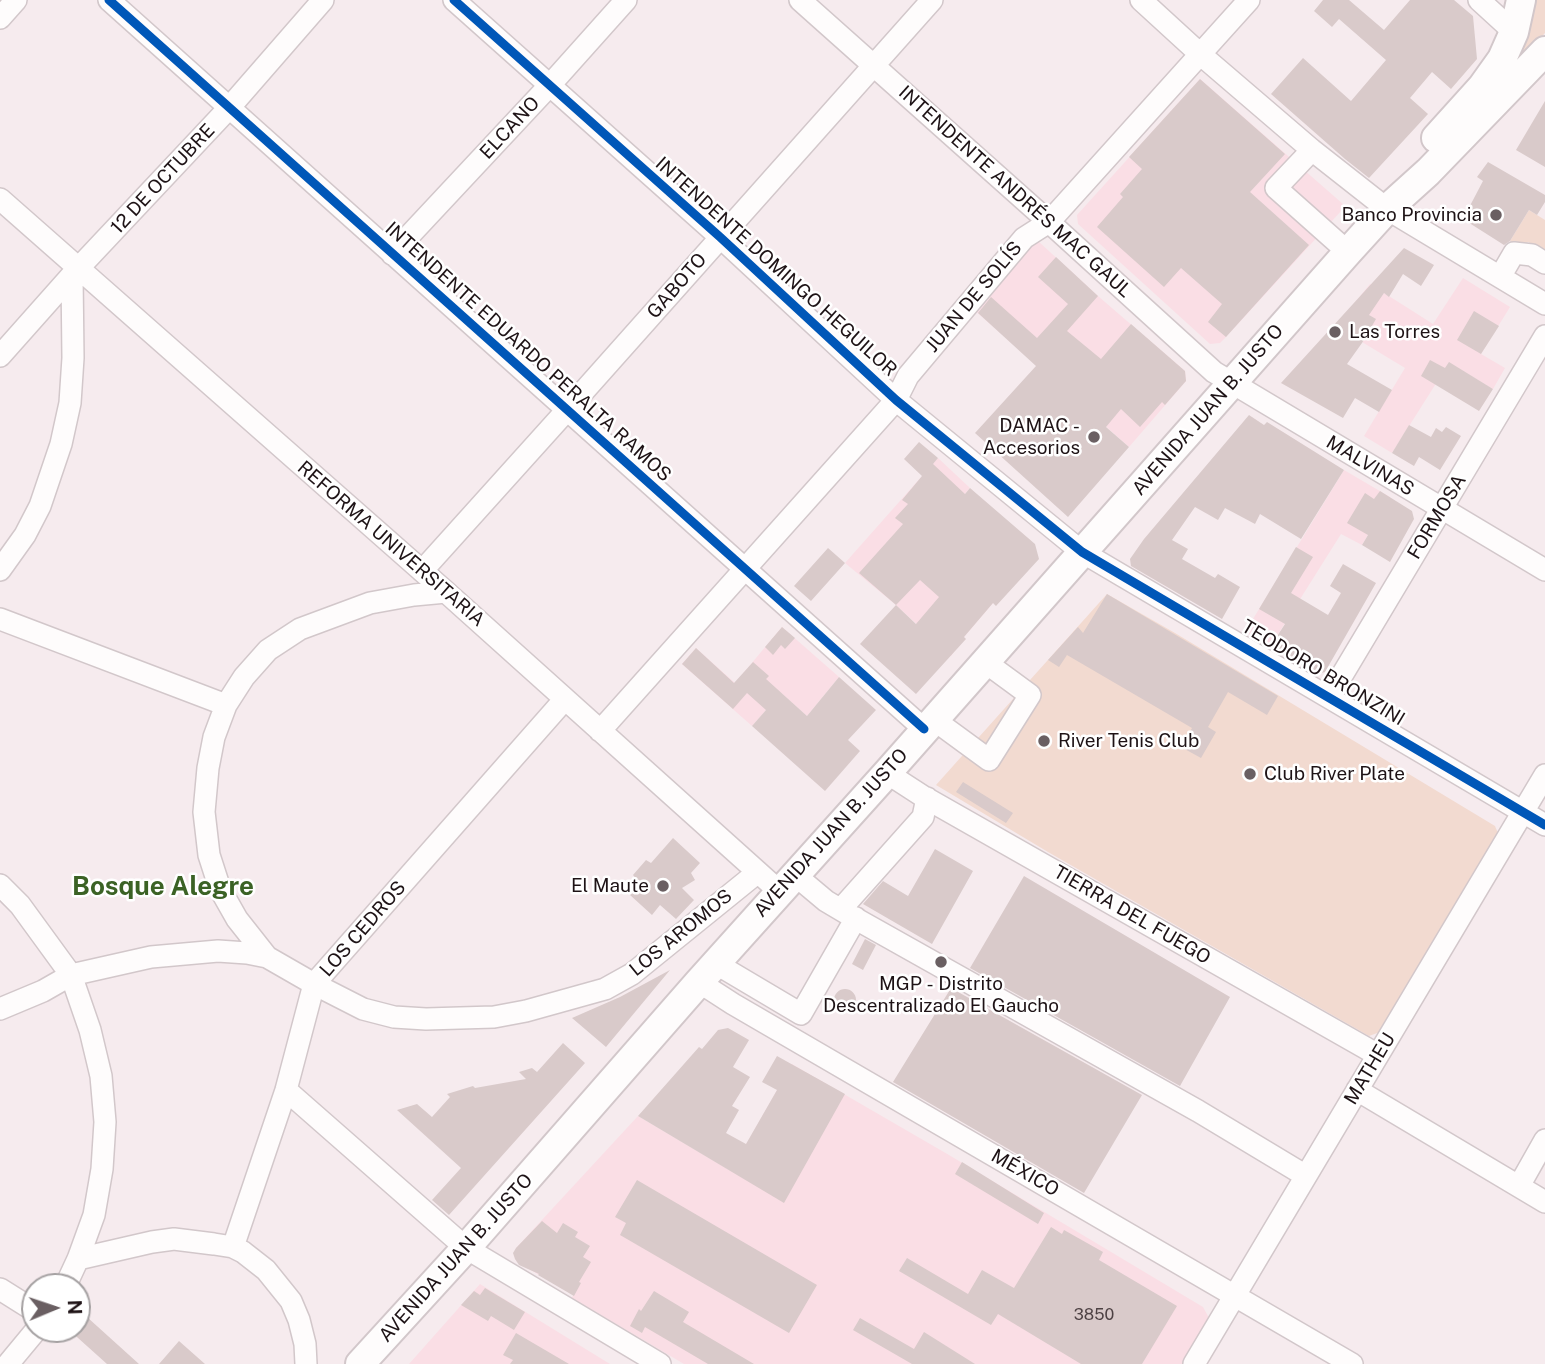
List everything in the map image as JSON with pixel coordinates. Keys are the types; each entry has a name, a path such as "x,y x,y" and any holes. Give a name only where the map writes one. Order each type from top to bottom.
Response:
{"main road":[{"name":"AVENIDA JUAN B. JUSTO","path":"1387,209 1417,161 1494,72 1514,32 1521,0"},
{"name":"AVENIDA JUAN B. JUSTO","path":"360,1364 466,1248 707,972 887,773 1348,252 1387,209 1428,173 1545,51"}],"street":[{"path":"0,18 16,0"},
{"name":"INTENDENTE EDUARDO PERALTA RAMOS","path":"109,0 744,568 928,724 989,760 1030,695 985,662"},
{"name":"12 DE OCTUBRE","path":"0,356 229,108 323,0"},
{"name":"INTENDENTE DOMINGO HEGUILOR","path":"454,0 720,237 897,400 1082,552"},
{"name":"ELCANO","path":"392,254 626,0"},
{"name":"INTENDENTE ANDRÉS MAC GAUL","path":"800,0 1214,372 1231,383"},
{"name":"GABOTO","path":"422,571 932,0"},
{"path":"1141,0 1312,150 1387,209 1545,304"},
{"name":"JUAN DE SOLÍS","path":"600,730 897,400 908,376 1024,238 1049,222 1249,0"},
{"path":"1479,0 1514,32"},
{"path":"1517,80 1545,73"},
{"path":"1312,150 1276,188 1348,252"},
{"name":"REFORMA UNIVERSITARIA","path":"0,199 75,272 446,592 758,872 826,901 1198,1111 1306,1176"},
{"path":"1500,277 1514,253 1532,255 1545,263"},
{"path":"0,570 25,535 40,506 61,444 70,403 75,272"},
{"name":"FORMOSA","path":"1329,697 1545,336"},
{"name":"MALVINAS","path":"1231,383 1545,570"},
{"name":"TEODORO BRONZINI","path":"1082,552 1545,825"},
{"name":"LOS AROMOS","path":"446,592 370,603 300,629 268,650 244,677 226,705 214,737 208,768 204,812 209,855 220,888 237,919 267,957 363,1009 394,1017 494,1017 605,989 632,974 758,872"},
{"path":"0,619 226,705"},
{"name":"LOS CEDROS","path":"233,1247 286,1090 314,984 565,699"},
{"name":"TIERRA DEL FUEGO","path":"887,773 1378,1055"},
{"name":"MATHEU","path":"1195,1364 1545,775"},
{"path":"707,972 801,1014 848,914 923,817 927,798"},
{"path":"0,885 20,905 71,975 90,1030 101,1076 105,1122 102,1169 94,1215 72,1273"},
{"path":"0,1009 43,991 71,975 151,957 218,951 267,957"},
{"name":"MÉXICO","path":"707,972 757,1017 1352,1364"},
{"path":"286,1090 466,1248 660,1364"},
{"path":"1357,1090 1545,1202"},
{"path":"1519,1186 1545,1140"},
{"path":"78,1259 174,1239 233,1247 267,1270 291,1300 302,1332 306,1364"},
{"path":"0,1289 21,1302"},
{"path":"8,1364 25,1343"}],"shaded area":[{"path":"1533,0 1545,0 1545,33 1508,74"},
{"path":"1200,79 1343,204 1342,210 1226,337 1220,343 1210,344 1078,224 1077,215"},
{"path":"1529,210 1545,220 1545,251 1528,242 1520,247 1510,241"},
{"path":"1029,241 1038,241 1185,371 1186,381 1129,447 972,308"},
{"path":"1463,278 1510,307 1481,354 1505,368 1493,389 1449,363 1392,453 1364,436 1405,368 1362,342 1375,319 1352,306 1370,284 1433,324"},
{"path":"938,458 970,488 924,542 993,603 951,656 845,563"},
{"path":"1344,470 1390,497 1362,545 1341,534 1270,647 1245,632"},
{"name":"Club River Plate","path":"1107,594 1495,826 1500,838 1380,1032 1369,1036 936,785"},
{"path":"782,627 839,677 807,716 781,693 752,726 682,664 696,648 735,683"},
{"path":"792,1064 1203,1307 1209,1318 1182,1364 684,1364 517,1262 514,1255 516,1248 638,1116 731,1171"},
{"path":"480,1284 610,1364 409,1364"}],"building":[{"path":"1323,0 1349,0 1384,30 1410,0 1454,0 1473,16 1477,59 1451,89 1432,72 1410,98 1428,114 1369,178 1271,94 1303,58 1351,101 1386,60 1339,19 1332,27 1314,11"},
{"path":"1200,79 1285,154 1250,192 1309,245 1226,337 1208,322 1222,304 1181,268 1164,287 1097,227 1123,197 1120,194 1142,169 1129,157"},
{"path":"1545,101 1545,167 1516,150"},
{"name":"Banco Provincia","path":"1488,162 1545,195 1545,202 1537,215 1529,210 1510,241 1504,245 1463,219 1483,181 1477,177"},
{"path":"1404,248 1434,265 1421,286 1403,274 1389,297 1384,293 1369,315 1376,319 1347,364 1392,390 1379,412 1355,398 1343,418 1281,383"},
{"path":"1056,257 1098,296 1067,331 1101,359 1131,324 1185,371 1186,381 1165,405 1162,402 1140,427 1121,409 1106,427 1129,447 1068,517 975,433 1036,366 978,313 991,297 1037,338 1068,304 1038,277"},
{"path":"1474,311 1499,326 1481,354 1457,340"},
{"path":"1430,360 1445,368 1449,362 1493,389 1479,411 1421,376"},
{"path":"1249,415 1264,425 1267,422 1344,470 1301,539 1260,514 1255,524 1225,508 1218,520 1195,507 1172,540 1188,549 1182,559 1215,578 1218,574 1240,587 1222,619 1131,566 1130,559"},
{"path":"1409,425 1431,437 1436,428 1442,432 1446,427 1461,436 1440,470 1419,457 1414,466 1392,453"},
{"path":"919,442 938,458 933,464 965,494 970,488 1035,544 1039,559 996,606 993,603 964,637 966,639 916,694 860,644 896,605 859,573 903,524 895,518 908,504 902,500 922,476 904,459","holes":["920,580 939,597 916,624 896,605"]},
{"path":"1380,491 1412,511 1414,519 1390,562 1362,545 1368,535 1347,523 1365,493 1374,499"},
{"path":"1296,547 1313,557 1291,593 1328,615 1341,593 1330,586 1343,564 1376,583 1325,672 1317,674 1270,647 1285,624 1259,609"},
{"path":"828,548 845,563 811,601 794,586"},
{"path":"1107,594 1278,696 1267,715 1228,692 1208,727 1216,732 1201,758 1181,747 1192,728 1067,655 1059,667 1048,660 1078,627 1083,633"},
{"path":"782,627 795,638 785,649 781,645 773,655 765,647"},
{"path":"696,648 734,683 753,662 769,676 766,679 807,716 839,677 876,710 848,740 860,751 825,791 752,726 766,710 747,693 733,709 682,664"},
{"path":"963,782 1013,813 1006,823 956,792"},
{"path":"673,838 700,863 691,873 695,880 682,888 694,900 676,919 660,905 652,915 630,895 639,882 633,875 646,860 651,863"},
{"path":"935,849 973,871 932,944 863,904 883,881 908,896"},
{"path":"1024,876 1230,997 1180,1086 970,968"},
{"path":"865,939 876,945 863,970 852,964"},
{"path":"670,970 606,1047 572,1018 620,997"},
{"path":"951,988 1142,1095 1084,1193 893,1082"},
{"path":"841,989 849,989 856,996 856,1004 849,1011 841,1011 834,1004 834,996"},
{"path":"728,1028 749,1040 733,1067 750,1077 732,1106 739,1110 726,1133 746,1144 777,1090 762,1082 777,1056 845,1094 784,1203 638,1116 699,1047 702,1049 718,1030"},
{"path":"563,1043 585,1063 449,1215 432,1200 461,1168 397,1110 417,1104 432,1117 450,1097 447,1094 473,1086 475,1088 526,1079 519,1072 532,1068 537,1072"},
{"path":"962,1162 1044,1213 1038,1224 955,1174"},
{"path":"637,1180 817,1285 789,1333 620,1235 626,1223 615,1217"},
{"path":"542,1221 557,1233 563,1223 578,1232 575,1237 590,1246 583,1257 591,1262 574,1296 519,1265 515,1259 513,1253 516,1248"},
{"path":"1051,1227 1062,1234 1064,1230 1103,1252 1099,1260 1177,1306 1142,1364 1081,1364 998,1314 991,1325 899,1271 907,1258 968,1294 982,1270 1014,1288"},
{"path":"485,1288 525,1312 514,1330 491,1316 488,1321 461,1305 474,1291 480,1295"},
{"path":"654,1291 689,1312 683,1322 754,1364 708,1364 645,1327 642,1333 630,1326 639,1309 641,1311"},
{"path":"860,1318 914,1349 924,1332 975,1364 912,1364 853,1330"},
{"path":"91,1321 139,1364 107,1364 84,1343 91,1343"},
{"path":"516,1333 569,1364 510,1364 513,1360 503,1355"},
{"path":"179,1341 205,1364 159,1364"}],"cycle path":[{"path":"109,0 924,729"},
{"path":"454,0 720,237 896,400 1082,552 1545,825"}],"place":[{"name":"Banco Provincia","path":"1496,215"},
{"name":"Las Torres","path":"1335,332"},
{"name":"DAMAC - Accesorios","path":"1094,437"},
{"name":"River Tenis Club","path":"1044,741"},
{"name":"Club River Plate","path":"1250,774"},
{"name":"El Maute","path":"663,886"},
{"name":"MGP - Distrito Descentralizado El Gaucho","path":"941,962"}],"district":[{"name":"Bosque Alegre","path":"163,887"}]}
